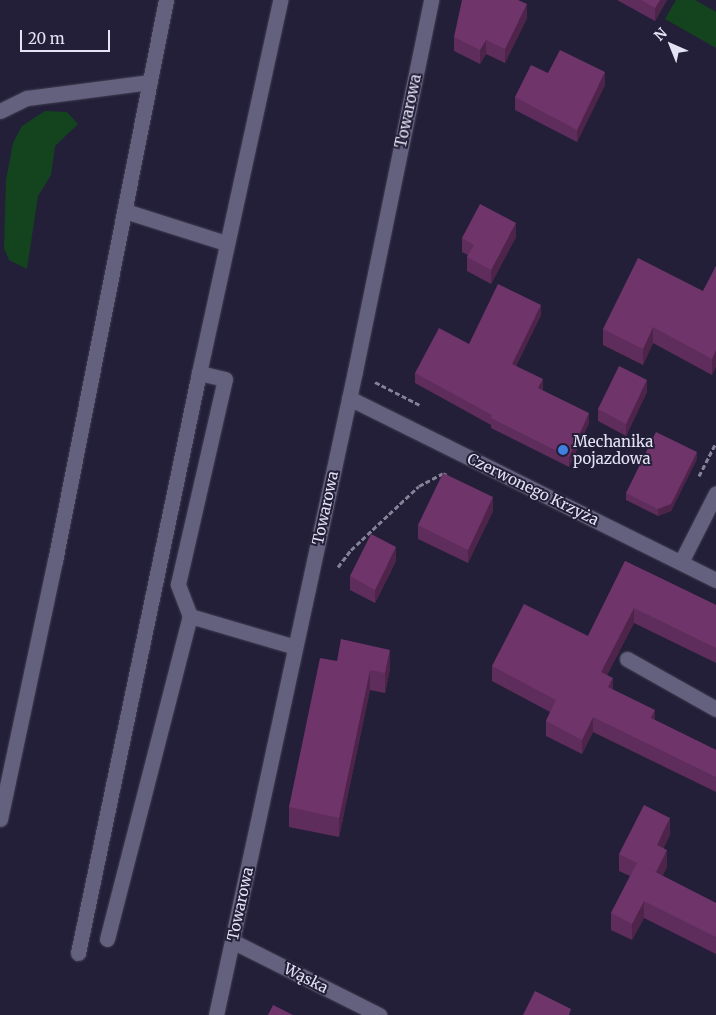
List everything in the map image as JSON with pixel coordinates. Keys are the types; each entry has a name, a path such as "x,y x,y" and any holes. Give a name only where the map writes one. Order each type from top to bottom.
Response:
{"street":[{"path":"0,819 125,210 166,0"},
{"path":"78,953 226,243 280,0"},
{"name":"Towarowa","path":"216,1015 349,398 431,0"},
{"path":"0,111 27,98 150,82"},
{"path":"125,210 226,243"},
{"path":"107,939 190,616 178,584 225,378 199,373"},
{"name":"Czerwonego Krzyża","path":"349,398 716,580"},
{"path":"681,562 716,493"},
{"path":"190,616 295,647"},
{"path":"626,659 716,709"},
{"name":"Wąska","path":"232,941 379,1015"}],"path":[{"path":"334,571 352,550 419,486 443,473"}],"green space":[{"path":"676,0 695,0 716,12 716,48 665,19"},
{"path":"45,111 67,112 78,124 55,146 51,175 38,196 27,269 9,260 4,248 6,180 13,143 22,126"}],"building":[{"path":"462,0 518,0 527,4 505,49 486,40 480,50 454,37"},
{"path":"641,0 660,0 655,8"},
{"path":"560,50 605,72 577,130 515,97 531,65 548,73"},
{"path":"480,204 516,223 491,270 467,257 474,245 462,238"},
{"path":"638,258 703,291 716,266 716,350 712,359 653,327 643,349 603,329"},
{"path":"498,284 541,305 512,364 543,379 538,388 589,413 569,457 491,418 492,415 415,373 439,328 469,344"},
{"path":"619,366 647,380 626,424 598,409"},
{"path":"656,432 697,452 671,504 658,509 626,493"},
{"path":"443,473 493,497 468,550 418,525"},
{"path":"371,534 396,547 375,590 350,576"},
{"path":"625,561 716,605 716,648 634,608 601,672 613,678 608,687 655,710 651,718 716,750 716,777 593,717 582,740 546,721 556,700 492,666 524,604 588,636"},
{"path":"341,639 390,650 385,673 370,670 339,818 289,807 320,658 337,661"},
{"path":"644,805 670,818 657,845 667,850 656,872 640,864 716,903 716,937 644,901 632,924 611,913 637,863 619,854"},
{"path":"535,991 571,1009 569,1015 523,1015"},
{"path":"273,1005 293,1015 268,1015"}],"place":[{"name":"Mechanika pojazdowa","path":"563,450"}]}
